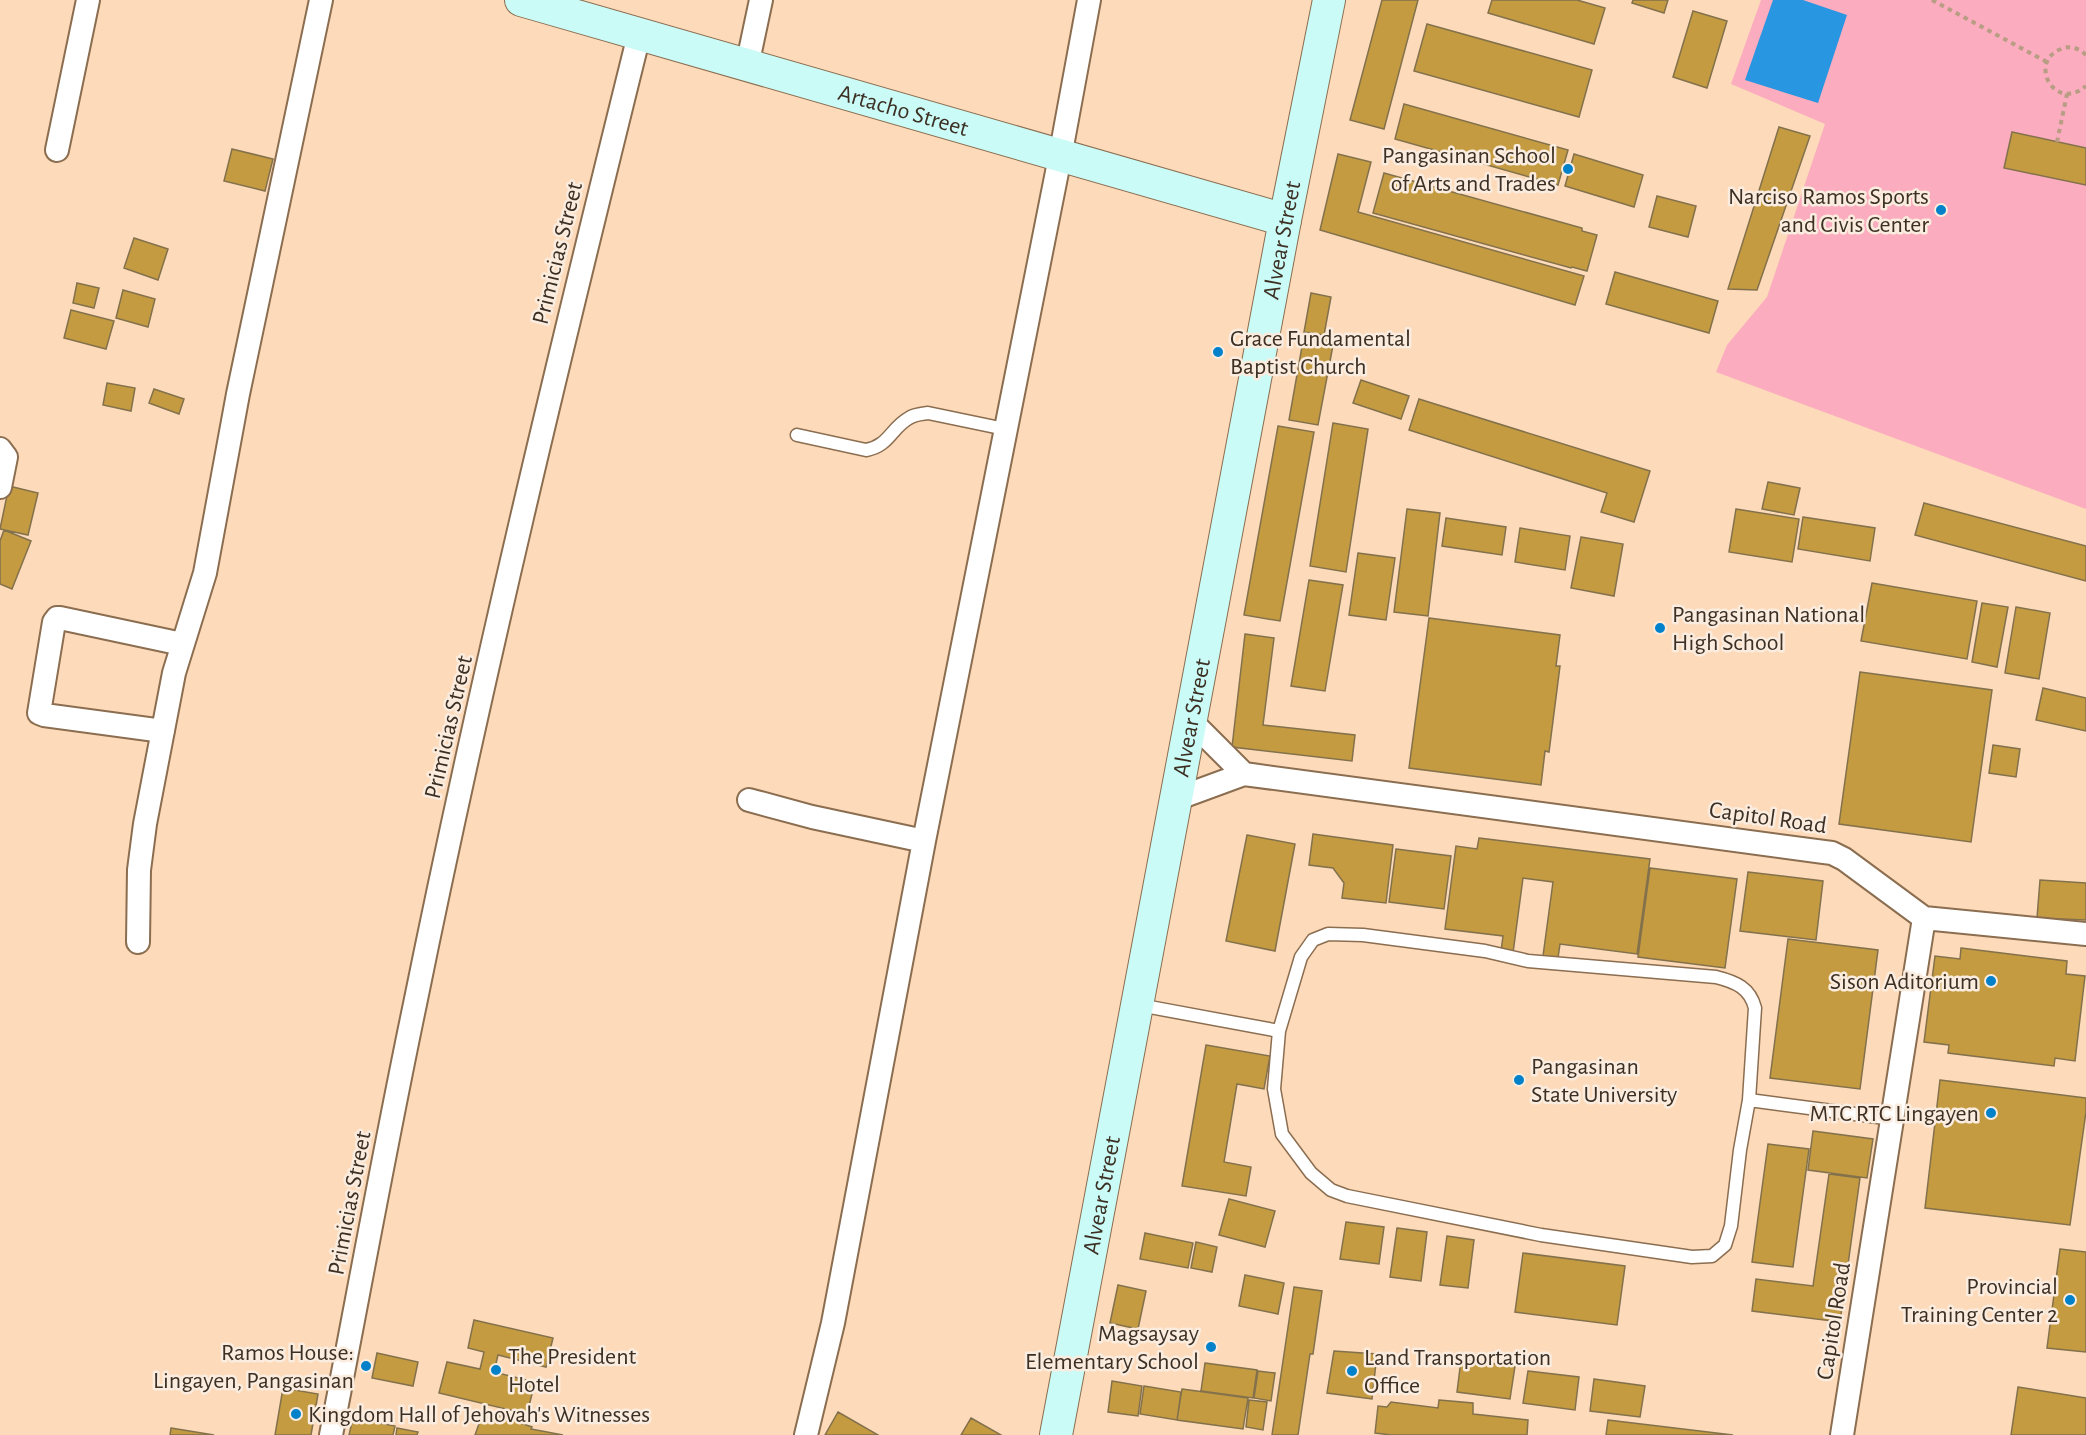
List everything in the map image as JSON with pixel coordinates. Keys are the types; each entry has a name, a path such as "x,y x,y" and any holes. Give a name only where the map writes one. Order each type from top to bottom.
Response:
{"street":[{"path":"57,150 88,0"},
{"path":"138,942 139,870 145,824 174,673 205,573 238,394 321,0"},
{"name":"Artacho Street","path":"521,0 1285,220"},
{"path":"747,66 761,0"},
{"path":"806,1435 833,1323 924,841 1089,0"},
{"name":"Alvear Street","path":"1056,1435 1285,220 1329,0"},
{"name":"Primicias Street","path":"331,1435 415,1004 462,788 554,378 639,35"},
{"path":"0,449 6,456 0,487"},
{"path":"163,731 44,716 39,713 54,622 60,618 182,644"},
{"path":"1191,721 1244,774"},
{"name":"Capitol Road","path":"1176,799 1244,774 1832,853 1844,859 1924,918 1842,1435"},
{"path":"749,800 812,817 924,841"},
{"path":"1924,918 2086,934"}],"lane":[{"path":"797,435 866,450 876,449 887,441 906,419 928,413 1005,429"},
{"path":"1328,934 1363,935 1485,951 1528,961 1716,977 1737,983 1752,997 1755,1008 1749,1100 1740,1150 1731,1226 1725,1245 1712,1257 1692,1257 1541,1235 1347,1196 1331,1190 1311,1173 1282,1134 1274,1089 1279,1031 1301,957 1312,940 1328,934"},
{"path":"1137,1004 1279,1031"},
{"path":"1749,1100 1893,1119"}],"path":[{"path":"1932,0 2047,62"},
{"path":"2086,55 2080,50 2067,47 2055,51 2047,62 2045,73 2049,84 2057,91 2067,94 2079,92 2086,86"},
{"path":"2057,142 2067,94"}],"shaded area":[{"name":"Narciso Ramos Sports and Civis Center","path":"1761,0 2086,0 2086,509 1716,372 1727,345 1767,297 1825,124 1731,84"}],"water":[{"path":"1773,0 1803,0 1847,15 1818,103 1745,80"}],"building":[{"path":"1382,0 1418,0 1384,129 1350,120"},
{"path":"1492,0 1577,0 1605,8 1594,44 1488,13"},
{"path":"1633,0 1668,0 1664,13 1632,3"},
{"path":"1693,11 1727,21 1707,88 1673,77"},
{"path":"1427,24 1592,70 1579,117 1414,71"},
{"path":"1404,104 1568,150 1558,185 1395,139"},
{"path":"1779,127 1810,136 1757,290 1728,289"},
{"path":"2012,132 2086,148 2086,185 2004,168"},
{"path":"232,149 273,159 265,191 224,181"},
{"path":"1338,154 1371,162 1358,212 1584,276 1575,305 1320,230"},
{"path":"1574,154 1643,175 1634,207 1565,186"},
{"path":"1384,173 1582,228 1582,231 1597,235 1587,271 1373,213"},
{"path":"1657,196 1696,206 1688,237 1649,227"},
{"path":"134,238 168,249 158,280 124,268"},
{"path":"1615,272 1718,301 1709,333 1606,304"},
{"path":"77,283 99,288 94,308 73,303"},
{"path":"123,290 155,299 148,327 116,318"},
{"path":"1311,293 1331,297 1324,335 1304,332"},
{"path":"71,310 114,321 106,349 64,338"},
{"path":"1304,335 1334,340 1318,425 1289,420"},
{"path":"1361,380 1409,396 1401,419 1353,403"},
{"path":"107,383 135,388 131,411 103,405"},
{"path":"154,389 184,399 179,414 149,403"},
{"path":"1419,399 1650,471 1634,522 1601,512 1607,493 1409,430"},
{"path":"1333,423 1368,429 1346,572 1310,566"},
{"path":"1278,426 1314,432 1280,621 1244,615"},
{"path":"1768,482 1800,488 1794,515 1762,509"},
{"path":"9,486 38,493 28,535 0,529"},
{"path":"1924,503 2086,546 2086,581 1915,535"},
{"path":"1407,509 1440,513 1428,616 1394,612"},
{"path":"1736,509 1799,519 1792,562 1729,552"},
{"path":"1803,517 1875,528 1870,561 1798,549"},
{"path":"1446,518 1506,527 1502,555 1442,546"},
{"path":"1520,528 1570,536 1565,570 1515,562"},
{"path":"4,530 31,541 12,589 0,584 0,541"},
{"path":"1581,537 1623,544 1614,596 1571,588"},
{"path":"1358,553 1395,558 1386,620 1349,615"},
{"path":"1309,580 1343,585 1325,691 1291,686"},
{"path":"1872,583 1977,601 1967,659 1861,641"},
{"path":"1982,603 2008,607 1997,667 1972,662"},
{"path":"2016,607 2050,613 2039,679 2005,673"},
{"path":"1429,618 1560,635 1556,666 1560,666 1549,752 1545,751 1541,785 1409,768"},
{"path":"1245,634 1274,638 1263,725 1355,735 1352,761 1232,747"},
{"path":"1860,672 1992,690 1971,842 1839,824"},
{"path":"2043,688 2086,698 2086,731 2036,720"},
{"path":"1993,745 2020,749 2016,777 1989,773"},
{"path":"1313,834 1393,845 1386,903 1342,898 1344,883 1333,868 1309,865"},
{"path":"1247,835 1295,844 1275,951 1226,941"},
{"path":"1479,838 1650,859 1637,954 1560,944 1558,958 1543,956 1553,882 1523,878 1513,953 1501,951 1503,936 1445,929 1456,846 1477,849"},
{"path":"1396,849 1451,856 1444,909 1389,902"},
{"path":"1650,868 1737,879 1725,968 1638,957"},
{"path":"1748,872 1823,881 1816,940 1740,931"},
{"path":"2040,880 2086,883 2086,920 2037,918"},
{"path":"1788,939 1878,950 1860,1089 1770,1078"},
{"name":"Sison Aditorium","path":"1961,948 2067,961 2066,974 2085,976 2075,1061 2055,1058 2054,1066 1948,1053 1949,1045 1924,1042 1935,956 1960,959"},
{"path":"1206,1045 1270,1056 1264,1089 1237,1084 1224,1162 1251,1167 1246,1196 1182,1186"},
{"name":"MTC RTC Lingayen","path":"1940,1080 2086,1098 2070,1225 1925,1208"},
{"path":"1813,1131 1873,1139 1867,1178 1808,1170"},
{"path":"1768,1144 1809,1149 1793,1267 1752,1262"},
{"path":"1829,1174 1860,1178 1840,1322 1752,1311 1756,1279 1813,1286"},
{"path":"1229,1199 1275,1211 1265,1247 1219,1235"},
{"path":"1346,1222 1384,1227 1379,1264 1340,1259"},
{"path":"1397,1228 1427,1232 1421,1281 1390,1277"},
{"path":"1145,1233 1193,1243 1188,1268 1140,1259"},
{"path":"1447,1236 1474,1240 1468,1288 1440,1285"},
{"path":"1196,1242 1217,1247 1212,1272 1191,1268"},
{"name":"Provincial Training Center 2","path":"2060,1249 2086,1252 2086,1352 2047,1348"},
{"path":"1523,1253 1625,1266 1617,1325 1515,1312"},
{"path":"1245,1275 1284,1283 1278,1314 1239,1306"},
{"path":"1118,1285 1146,1291 1138,1329 1110,1323"},
{"path":"1294,1287 1322,1291 1313,1354 1310,1354 1298,1435 1272,1435"},
{"path":"474,1320 553,1338 546,1367 498,1355 494,1372 535,1382 527,1414 439,1393 447,1362 480,1369 484,1352 468,1348"},
{"name":"Land Transportation Office","path":"1334,1351 1377,1354 1372,1399 1327,1393"},
{"path":"377,1353 418,1362 413,1386 372,1378"},
{"path":"1461,1360 1515,1366 1510,1399 1457,1392"},
{"path":"1205,1363 1257,1370 1253,1398 1201,1391"},
{"path":"1258,1371 1275,1373 1271,1401 1254,1398"},
{"path":"1528,1371 1579,1377 1575,1410 1523,1403"},
{"path":"1594,1379 1645,1386 1640,1417 1590,1411"},
{"path":"1112,1381 1142,1386 1138,1416 1108,1412"},
{"path":"1144,1386 1181,1392 1177,1420 1140,1414"},
{"path":"2018,1387 2086,1398 2086,1435 2011,1435"},
{"name":"Kingdom Hall of Jehovah's Witnesses","path":"283,1388 318,1394 311,1435 275,1435"},
{"path":"1182,1389 1248,1398 1243,1429 1177,1420"},
{"path":"1249,1400 1267,1402 1263,1430 1246,1427"},
{"path":"1439,1400 1473,1403 1473,1414 1528,1420 1527,1435 1375,1433 1378,1406 1387,1407 1391,1402 1438,1408"},
{"path":"484,1410 532,1427 531,1429 563,1435 475,1435"},
{"path":"838,1412 878,1435 825,1435"},
{"path":"353,1418 395,1426 393,1435 349,1435"},
{"path":"971,1418 1001,1435 961,1435"},
{"path":"1608,1420 1733,1435 1606,1435"},
{"path":"171,1428 214,1435 170,1435"},
{"path":"397,1428 418,1432 417,1435 396,1435"}],"place":[{"name":"Pangasinan School of Arts and Trades","path":"1568,169"},
{"name":"Narciso Ramos Sports and Civis Center","path":"1941,210"},
{"name":"Grace Fundamental Baptist Church","path":"1218,352"},
{"name":"Pangasinan National High School","path":"1660,628"},
{"name":"Sison Aditorium","path":"1991,981"},
{"name":"Pangasinan State University","path":"1519,1080"},
{"name":"MTC RTC Lingayen","path":"1991,1113"},
{"name":"Provincial Training Center 2","path":"2070,1300"},
{"name":"Magsaysay Elementary School","path":"1211,1347"},
{"name":"Ramos House: Lingayen, Pangasinan","path":"366,1366"},
{"name":"The President Hotel","path":"496,1370"},
{"name":"Land Transportation Office","path":"1352,1371"},
{"name":"Kingdom Hall of Jehovah's Witnesses","path":"296,1414"}]}
